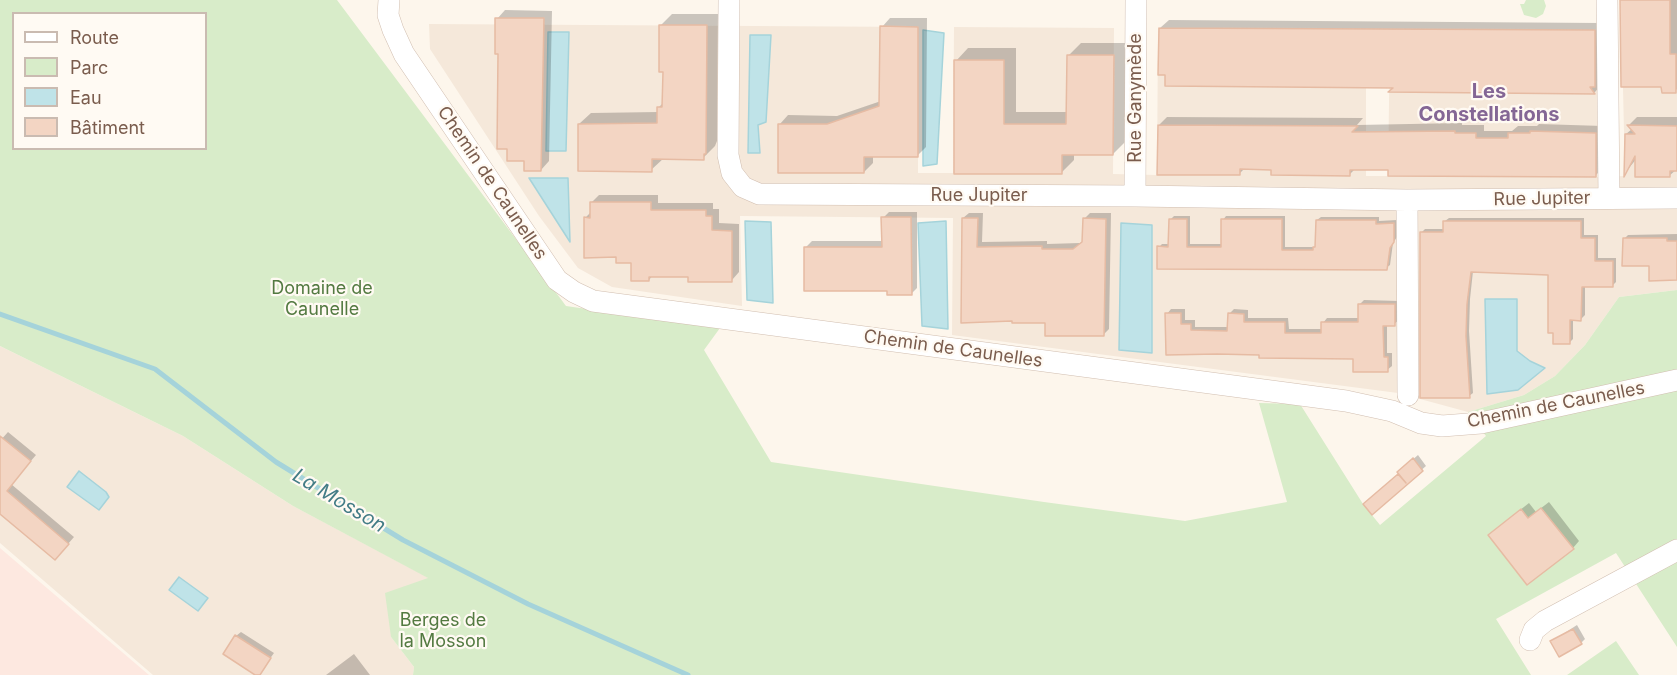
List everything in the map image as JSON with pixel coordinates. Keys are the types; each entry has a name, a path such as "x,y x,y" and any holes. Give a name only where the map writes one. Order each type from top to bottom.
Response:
{"street":[{"name":"Chemin de Caunelles","path":"389,0 388,15 404,54 557,280 593,301 1346,400 1392,411 1421,423 1442,426 1481,423 1677,380"},
{"name":"Rue Jupiter","path":"729,0 728,155 732,173 743,187 759,194 1407,200 1677,198"},
{"name":"Rue Ganymède","path":"1135,196 1136,0"},
{"path":"1607,0 1610,198"},
{"path":"1407,200 1408,395"},
{"path":"1530,640 1534,630 1545,621 1677,550"}],"shaded area":[{"path":"1621,0 1677,0 1677,290 1619,297 1585,345 1555,376 1524,395 1468,412 1398,393 952,335 953,218 740,216 742,306 612,287 578,268 539,216 430,49 429,24 918,27 918,173 953,173 954,27 1114,28 1113,174 1157,175 1158,28 1366,29 1366,176 1388,176 1390,30 1598,30 1597,177 1625,176"},
{"path":"0,346 183,436 293,506 429,578 391,637 414,667 413,675 153,675 0,543"},
{"path":"0,548 149,675 0,675"}],"green space":[{"name":"Domaine de Caunelle","path":"0,0 337,0 566,306 720,328 704,350 771,462 1185,521 1287,502 1259,403 1300,404 1363,504 1380,525 1486,436 1468,412 1524,395 1555,376 1585,345 1619,297 1677,290 1677,647 1616,553 1496,619 1531,675 413,675 414,667 391,637 385,593 428,578 293,506 183,436 0,346"},
{"path":"1526,0 1544,0 1546,6 1543,14 1536,18 1524,15 1520,4 1524,4"},
{"path":"1616,641 1639,675 1567,675"}],"water":[{"path":"923,30 944,33 937,164 923,166"},
{"path":"548,32 569,32 566,151 546,151"},
{"path":"750,35 771,35 766,122 758,125 760,153 748,153"},
{"path":"529,178 568,178 570,242"},
{"path":"745,221 771,222 773,303 747,300"},
{"path":"946,221 948,329 922,326 918,223"},
{"path":"1121,223 1152,225 1152,353 1119,350"},
{"path":"1485,299 1517,299 1517,351 1530,361 1545,368 1518,390 1487,394"},
{"path":"79,471 106,492 109,497 99,510 67,487"},
{"path":"179,577 208,598 198,611 169,590"}],"building":[{"path":"1620,0 1670,0 1670,54 1676,54 1676,93 1662,93 1661,87 1621,87"},
{"path":"495,18 544,18 541,171 524,171 524,161 507,161 507,149 497,149 498,54 495,54"},
{"path":"659,25 707,25 706,154 704,154 704,160 652,159 652,172 578,171 578,124 657,123 657,107 662,107 663,72 659,72"},
{"path":"880,26 918,27 918,157 864,157 864,173 778,173 778,124 827,124 879,106"},
{"path":"1159,28 1595,30 1595,87 1590,87 1595,94 1388,92 1393,88 1165,86 1165,75 1158,75"},
{"path":"1067,55 1114,55 1113,155 1062,155 1062,174 954,174 954,60 1004,60 1004,124 1066,124"},
{"path":"1158,125 1358,126 1352,132 1455,131 1455,133 1476,133 1476,138 1508,138 1508,133 1530,133 1530,131 1596,133 1596,177 1388,176 1388,170 1350,170 1350,176 1271,175 1271,170 1240,169 1240,175 1157,175"},
{"path":"1627,125 1677,126 1677,171 1670,171 1670,177 1635,177 1635,156 1624,177 1625,134 1635,134"},
{"path":"590,202 651,202 651,210 706,210 706,216 712,216 712,230 732,231 732,282 688,282 688,277 649,277 649,281 631,281 631,263 616,263 616,257 584,258 584,217 590,218"},
{"path":"881,217 911,217 912,295 887,295 887,291 804,291 804,247 882,247"},
{"path":"962,218 978,218 977,247 1042,246 1042,249 1073,249 1082,242 1083,218 1106,219 1104,336 1045,336 1045,323 1012,323 1012,321 961,323"},
{"path":"1169,219 1187,219 1187,247 1221,247 1221,219 1282,219 1282,250 1313,250 1316,220 1376,220 1376,224 1394,223 1394,242 1390,248 1387,270 1157,269 1157,246 1168,247"},
{"path":"1443,221 1581,221 1581,238 1595,238 1595,261 1613,261 1613,287 1582,287 1581,321 1570,320 1570,344 1553,344 1553,333 1548,333 1548,275 1471,272 1466,336 1470,398 1420,398 1420,232 1443,232"},
{"path":"1623,238 1667,238 1667,241 1677,241 1677,280 1649,281 1649,266 1622,266"},
{"path":"1358,304 1395,304 1395,326 1383,326 1384,357 1388,357 1388,372 1353,372 1353,359 1259,358 1259,355 1217,354 1166,355 1165,313 1181,313 1181,324 1191,324 1191,330 1227,331 1228,313 1244,314 1244,322 1285,322 1285,333 1321,333 1321,322 1358,322"},
{"path":"0,436 31,461 7,491 69,544 55,560 0,514"},
{"path":"1413,458 1423,471 1372,515 1363,504 1398,474 1406,483 1397,472"},
{"path":"1541,508 1574,549 1527,585 1488,535 1521,509 1528,518"},
{"path":"1573,629 1582,644 1559,657 1550,641"},
{"path":"235,635 271,658 260,675 255,675 223,654"}],"waterway":[{"name":"La Mosson","path":"0,314 155,369 276,462 403,540 528,604 688,675"}],"district":[{"name":"Les Constellations","path":"1489,104"}],"park label":[{"name":"Berges de la Mosson","path":"443,631"}]}
